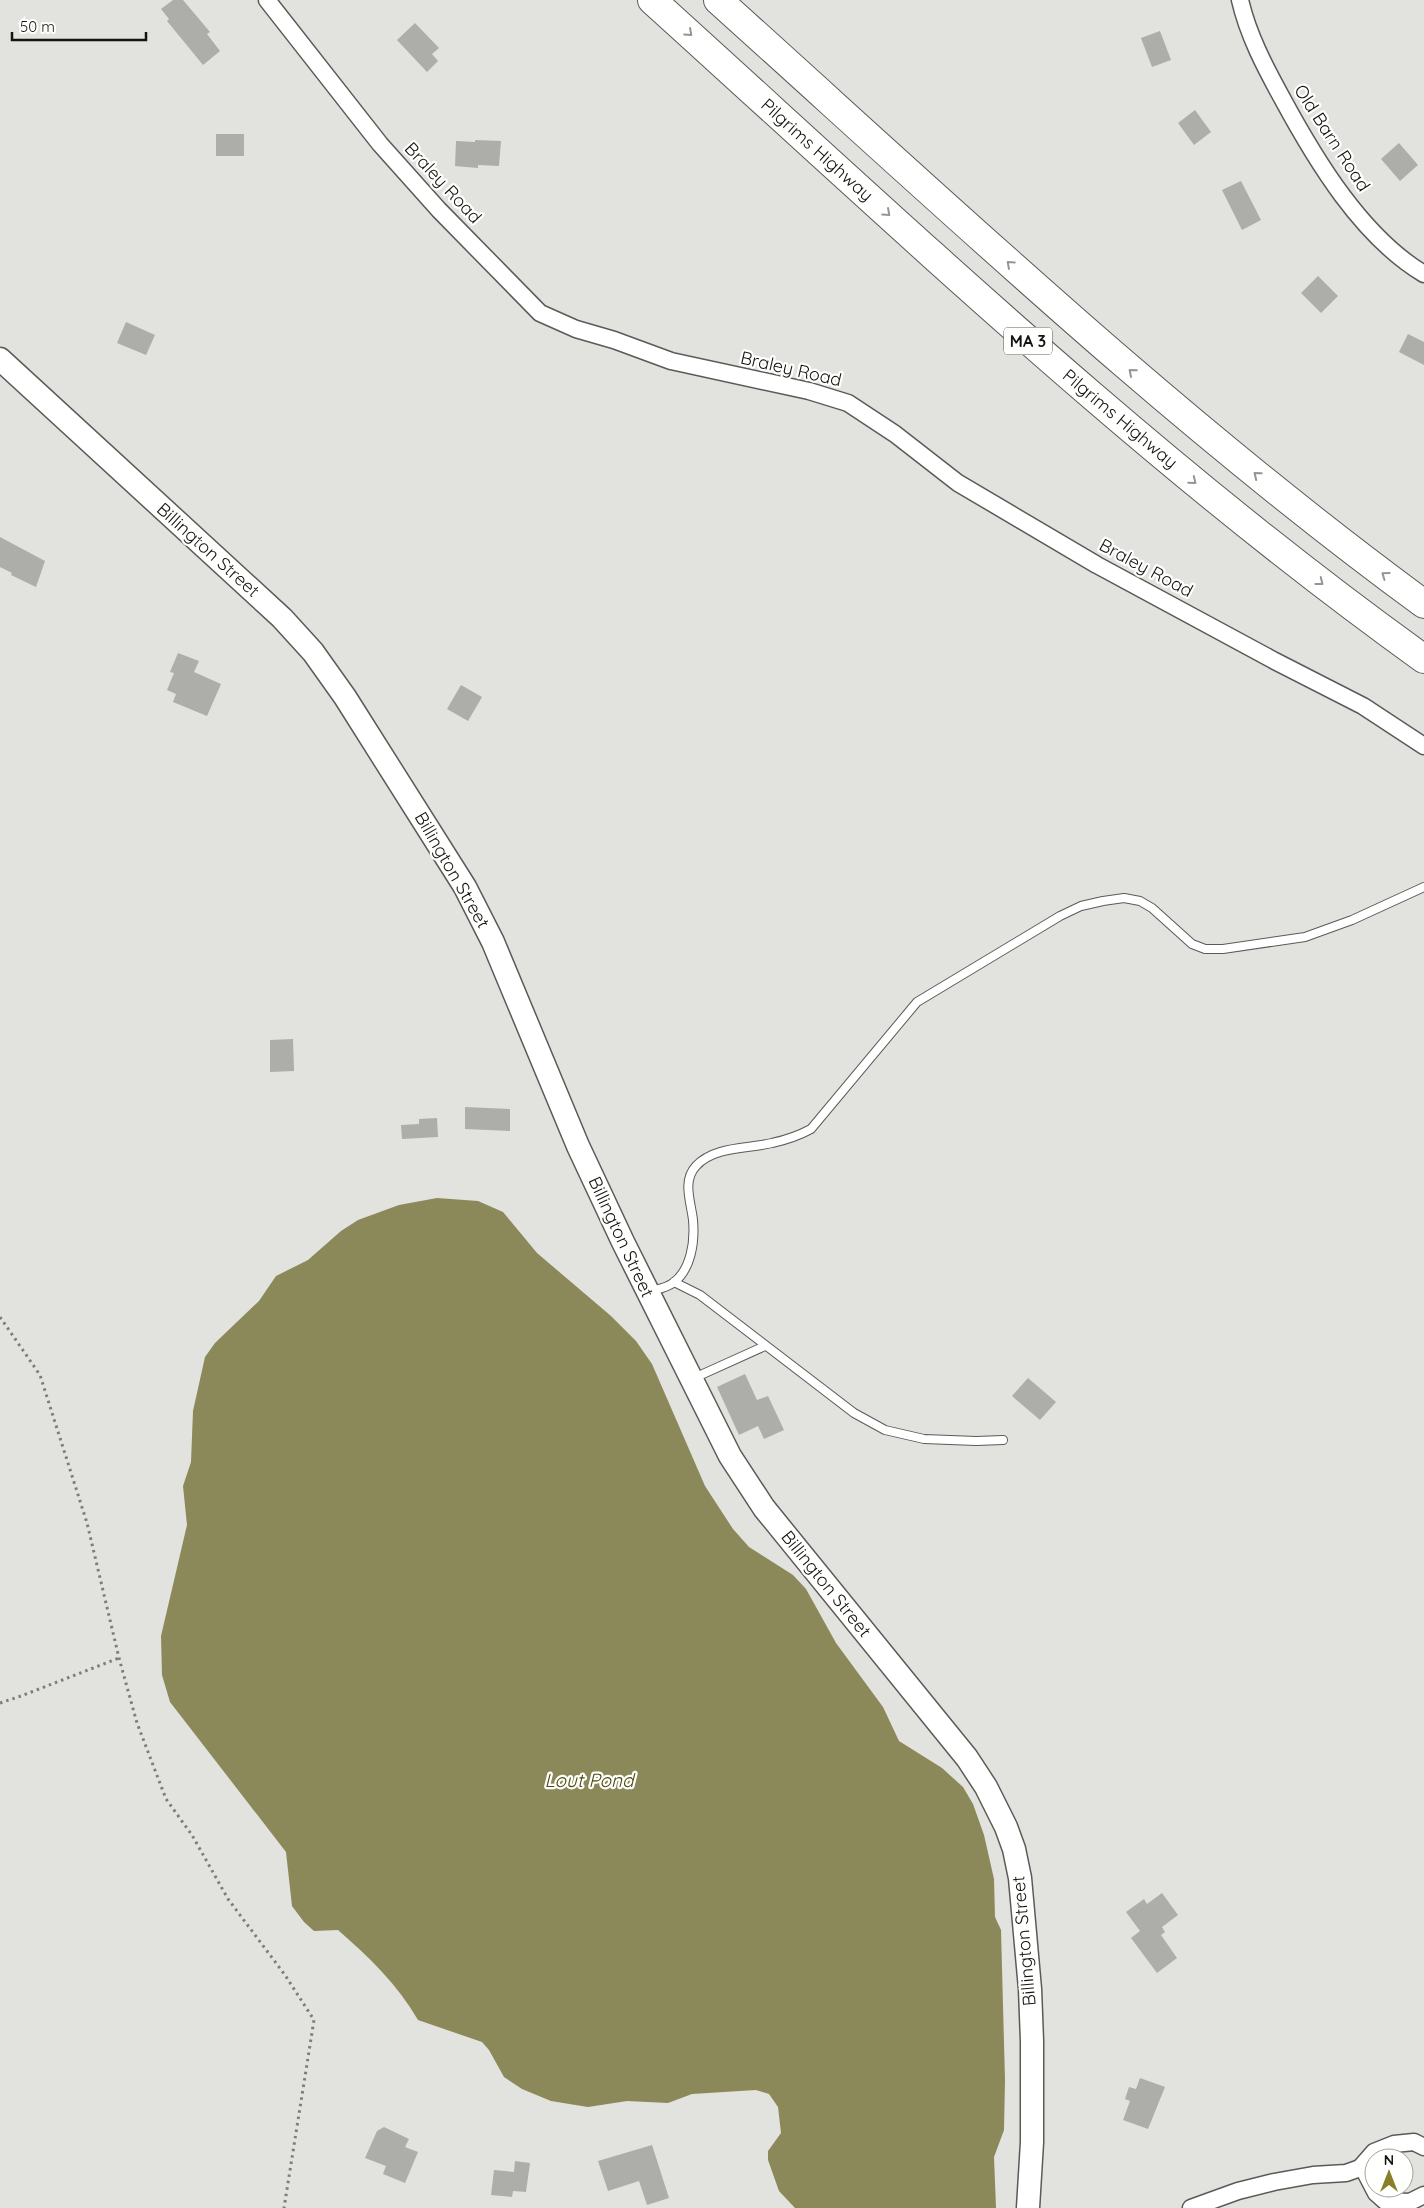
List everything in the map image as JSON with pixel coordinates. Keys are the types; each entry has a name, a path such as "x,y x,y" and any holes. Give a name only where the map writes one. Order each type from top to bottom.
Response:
{"highway":[{"name":"Pilgrims Highway","path":"652,0 1049,360 1240,519 1364,616 1424,659"},
{"name":"MA 3","path":"718,0 1139,378 1262,479 1424,604"}],"street":[{"name":"Braley Road","path":"267,0 380,144 439,210 540,313 576,329 614,340 671,361 808,391 848,403 895,434 958,483 1097,565 1272,660 1363,706 1424,746"},
{"name":"Old Barn Road","path":"1240,0 1252,37 1268,72 1307,142 1331,179 1392,251 1424,274"},
{"name":"Billington Street","path":"0,359 282,618 313,652 345,697 465,887 496,951 596,1186 690,1380 741,1477 764,1508 967,1758 986,1787 1006,1827 1014,1849 1020,1878 1030,1989 1032,2134 1028,2208"},
{"path":"1191,2208 1238,2191 1274,2182 1346,2173 1362,2166 1374,2152 1394,2144 1414,2142 1424,2147"},
{"path":"1362,2166 1376,2193 1385,2201 1410,2202 1424,2195"}],"lane":[{"path":"647,1292 667,1287 687,1267 692,1247 693,1222 687,1183 695,1166 710,1155 779,1142 811,1129 917,1002 992,955 1060,916 1081,906 1103,901 1124,898 1140,901 1152,908 1192,944 1205,949 1223,949 1305,937 1352,920 1424,888"},
{"path":"674,1282 700,1295 854,1413 885,1430 924,1439 1003,1440"},
{"path":"690,1380 765,1346"}],"path":[{"path":"0,1317 40,1375 87,1523 119,1658 137,1723 166,1799 192,1834 228,1899 285,1975 314,2020 284,2208"},
{"path":"0,1702 21,1696 119,1658"}],"water":[{"name":"Lout Pond","path":"437,1198 478,1201 503,1212 537,1253 611,1316 636,1341 652,1364 705,1486 733,1529 749,1547 793,1575 806,1589 836,1643 883,1707 899,1741 942,1768 963,1787 973,1804 984,1835 994,1879 995,1917 1001,1930 1005,2080 1004,2130 994,2157 996,2208 795,2208 779,2191 768,2160 768,2151 781,2133 778,2107 769,2094 756,2090 692,2094 668,2103 627,2101 588,2107 551,2101 522,2089 504,2077 489,2050 482,2042 418,2020 382,1972 338,1930 314,1931 304,1922 292,1906 286,1852 170,1702 162,1675 161,1636 187,1525 183,1486 191,1462 193,1411 205,1357 215,1343 259,1301 276,1276 308,1260 341,1231 358,1220 399,1205"}],"building":[{"path":"173,0 183,0 210,32 207,34 220,51 203,65 167,21 169,19 161,9"},
{"path":"415,23 439,48 432,54 438,61 427,72 397,40"},
{"path":"1160,31 1171,60 1152,67 1141,38"},
{"path":"1195,110 1211,132 1194,145 1178,123"},
{"path":"216,134 244,134 244,156 216,156"},
{"path":"475,140 501,141 499,166 478,165 478,168 455,166 456,141 475,142"},
{"path":"1399,143 1418,165 1400,181 1381,159"},
{"path":"1241,181 1261,220 1242,230 1222,190"},
{"path":"1318,276 1338,296 1321,313 1301,293"},
{"path":"126,322 155,335 146,355 117,343"},
{"path":"1408,334 1424,342 1424,365 1399,352"},
{"path":"0,537 45,561 36,587 11,575 12,573 0,567"},
{"path":"178,653 199,661 194,672 221,684 207,716 173,702 176,694 167,690 174,673 170,672"},
{"path":"461,685 482,697 468,721 447,709"},
{"path":"293,1039 294,1071 270,1072 270,1040"},
{"path":"465,1107 510,1109 510,1131 465,1129"},
{"path":"437,1118 438,1137 402,1139 401,1125 419,1124 419,1119"},
{"path":"745,1374 757,1400 768,1396 784,1430 764,1439 758,1426 739,1435 717,1387"},
{"path":"1028,1378 1056,1402 1040,1420 1012,1396"},
{"path":"1162,1893 1178,1915 1162,1927 1165,1932 1161,1935 1177,1958 1157,1973 1131,1938 1140,1931 1126,1912 1144,1899 1147,1904"},
{"path":"1140,2078 1165,2087 1148,2129 1123,2120 1130,2101 1125,2099 1129,2087 1136,2089"},
{"path":"384,2127 409,2139 405,2147 418,2152 405,2183 383,2174 386,2166 365,2158 377,2131"},
{"path":"652,2145 669,2198 647,2205 639,2181 608,2191 598,2161"},
{"path":"515,2161 530,2163 526,2192 513,2191 512,2197 491,2195 494,2170 514,2172"}]}
